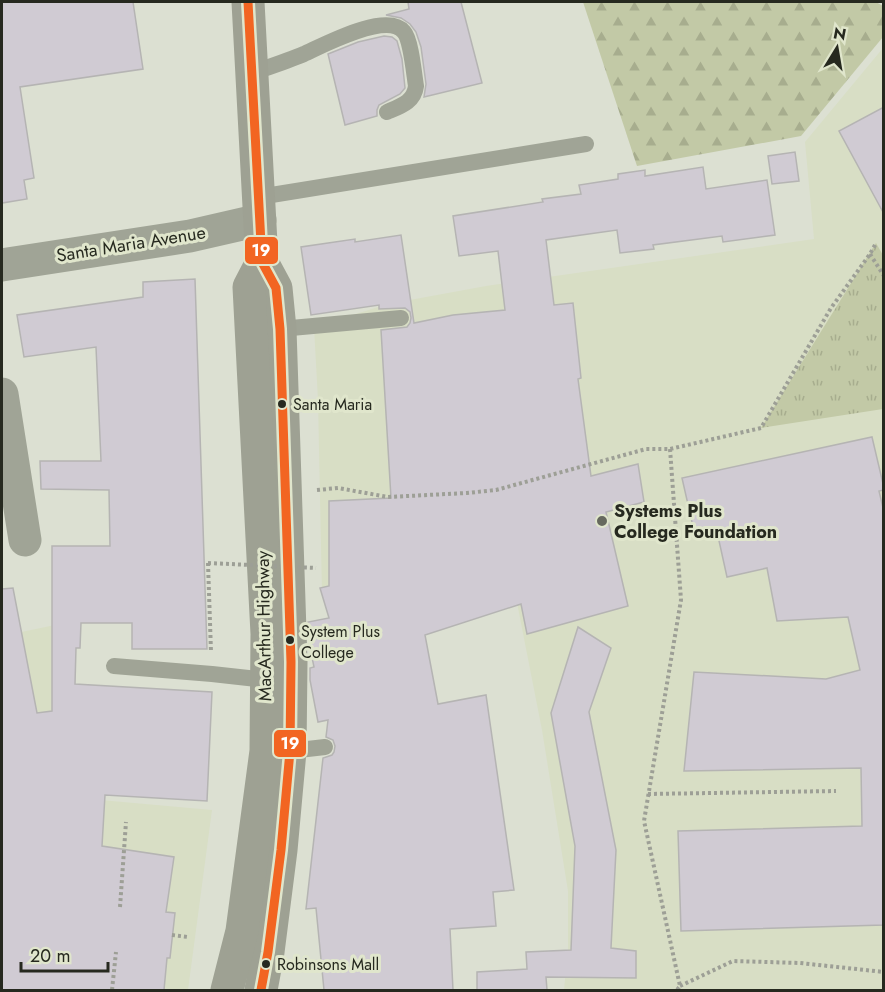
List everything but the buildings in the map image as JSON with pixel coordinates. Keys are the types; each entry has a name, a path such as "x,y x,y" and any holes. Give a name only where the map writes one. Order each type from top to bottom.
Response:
{"highway":[{"name":"MacArthur Highway","path":"248,2 262,262 276,288 280,329 291,662 290,751 281,850 261,990"},
{"name":"MacArthur Highway","path":"227,990 242,931 266,751 267,634 249,287 262,262"}],"street":[{"name":"Santa Maria Avenue","path":"2,265 190,236 259,209"},
{"path":"2,394 25,540"}],"lane":[{"path":"252,73 358,30 386,25 396,26 406,35 416,93 405,104 387,112"},
{"path":"259,209 586,144"},
{"path":"280,329 401,318"},
{"path":"114,666 266,680"},
{"path":"290,751 325,747"}],"path":[{"path":"286,488 314,491 338,488 388,497 496,490 645,449 670,449 761,428 831,308 876,243"},
{"path":"870,254 884,276"},
{"path":"670,449 681,600 644,820 679,988 733,961 800,963 884,972"},
{"path":"212,674 208,563 316,568"},
{"path":"648,794 836,791"},
{"path":"120,908 126,822"},
{"path":"172,935 188,938"},
{"path":"112,990 116,952"}],"shaded area":[{"name":"Systems Plus College Foundation","path":"883,48 883,990 564,990 568,948 568,891 542,730 508,557 322,593 318,400 314,327 388,304 486,286 814,239 805,142"},
{"path":"60,624 56,796 212,810 188,990 2,990 2,636"}],"green space":[{"path":"583,2 876,2 883,6 883,37 801,136 637,166"},
{"path":"876,243 884,257 883,409 761,428"}],"transit line":[{"name":"19","path":"248,2 262,262 276,288 280,329 291,662 290,751 281,850 261,990"}],"place":[{"name":"Santa Maria","path":"282,404"},
{"name":"Systems Plus College Foundation","path":"602,521"},
{"name":"System Plus College","path":"290,640"},
{"name":"Robinsons Mall","path":"266,964"}]}
